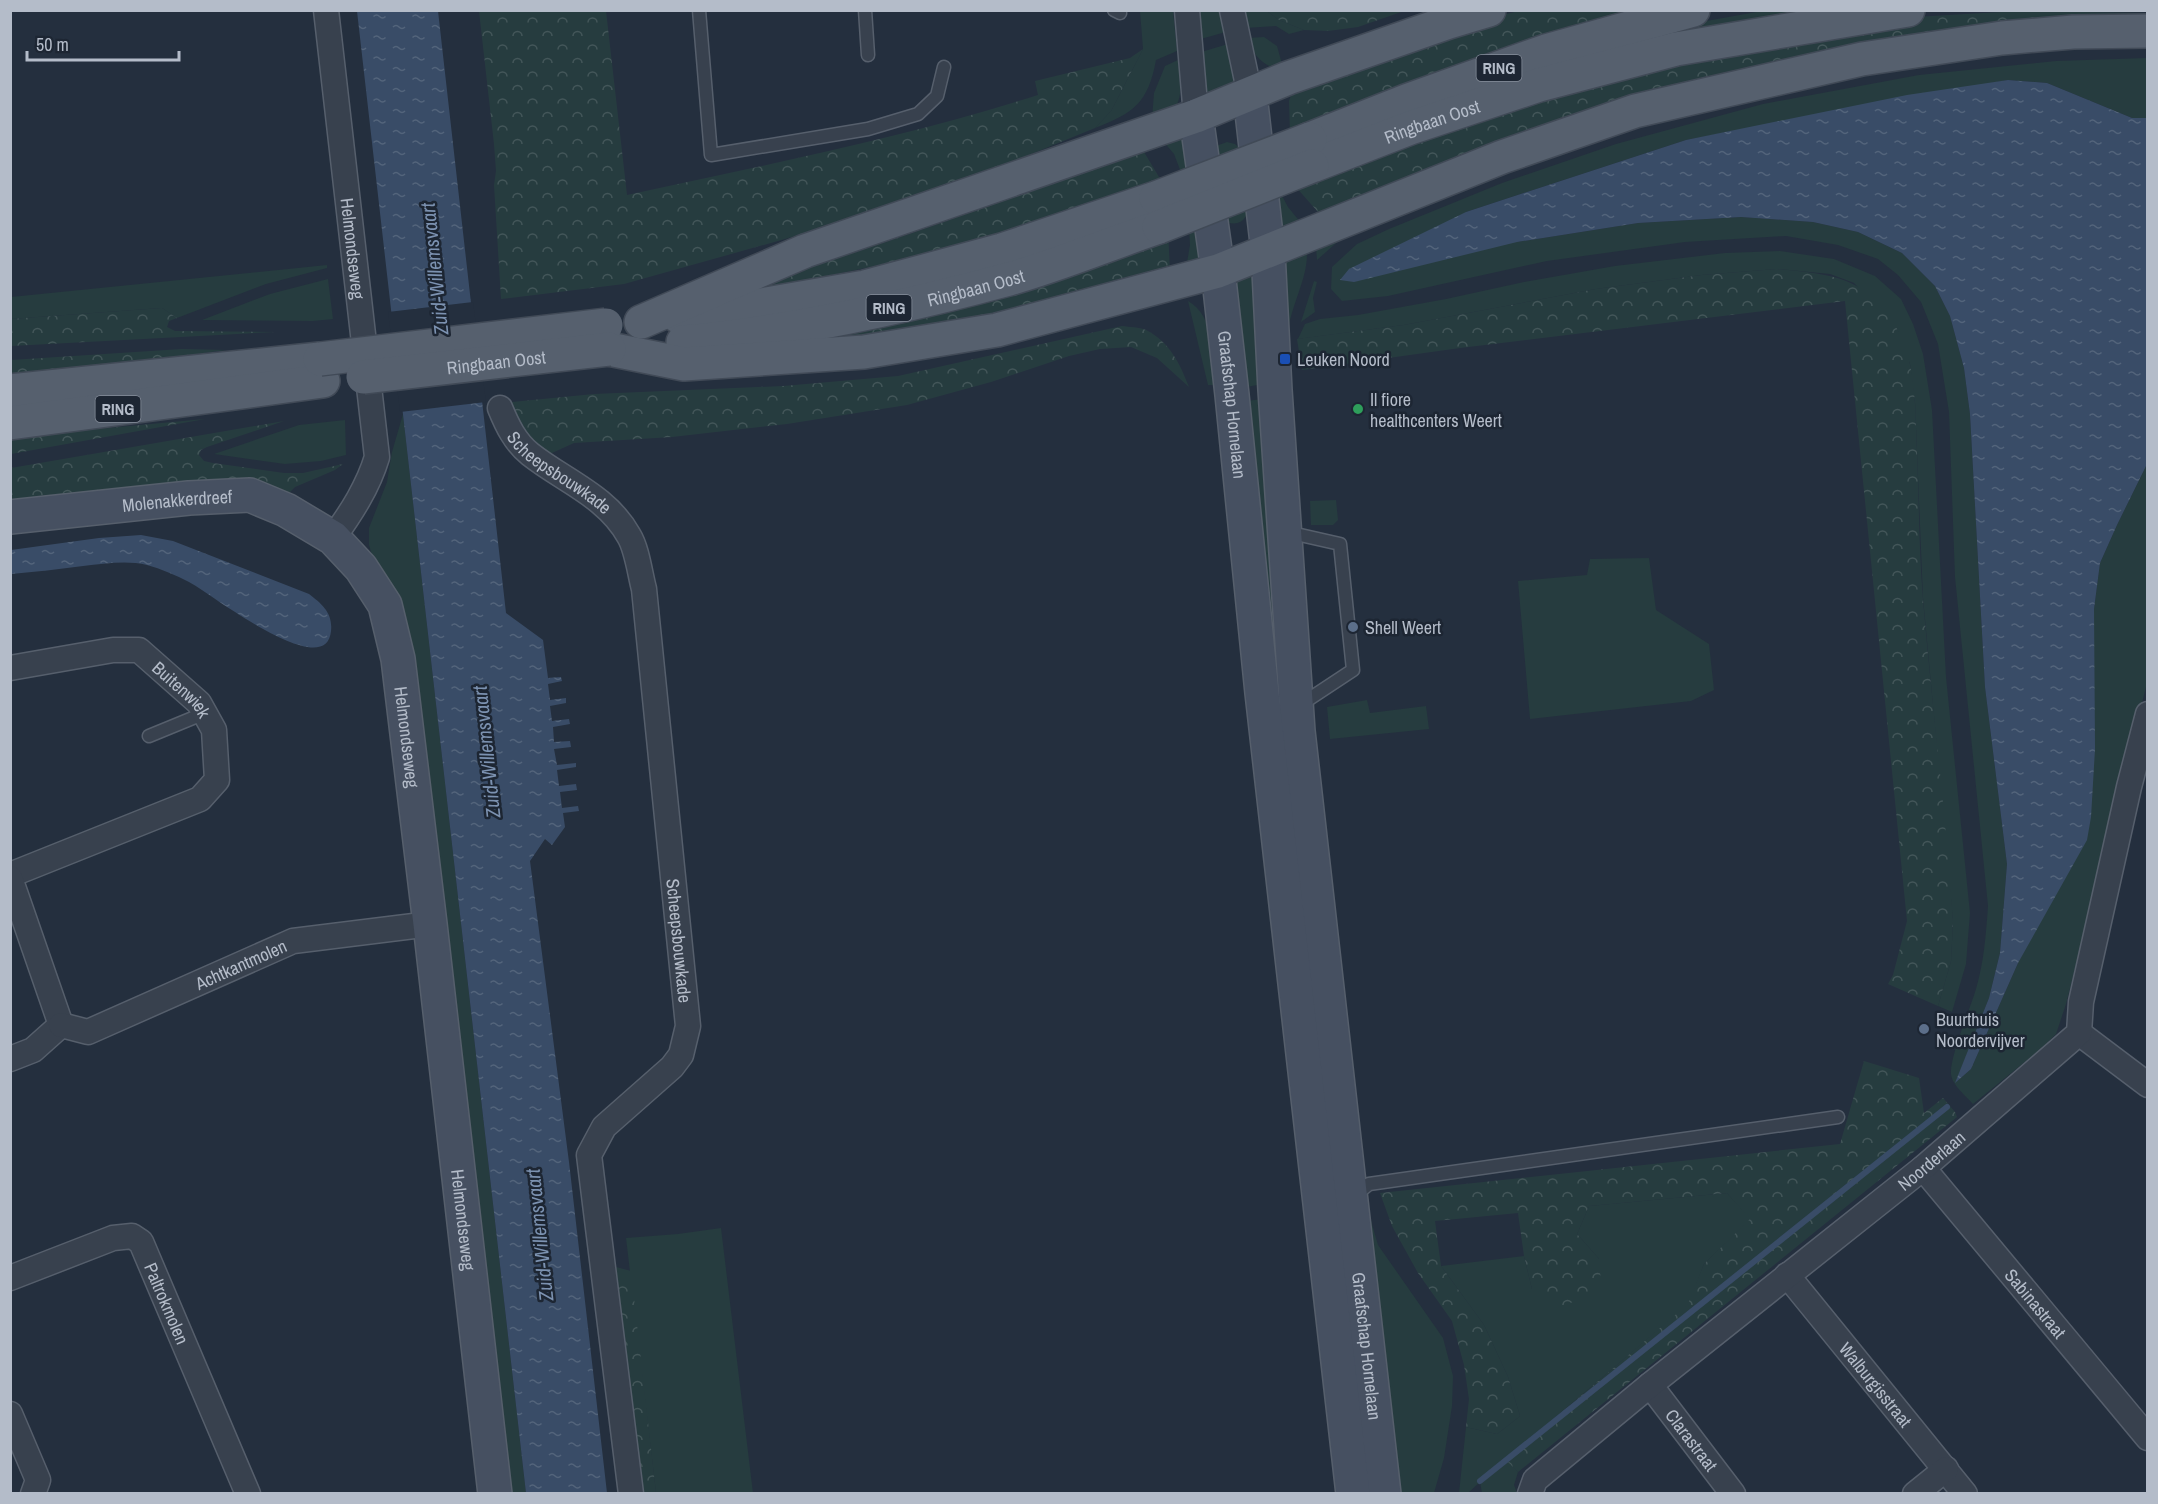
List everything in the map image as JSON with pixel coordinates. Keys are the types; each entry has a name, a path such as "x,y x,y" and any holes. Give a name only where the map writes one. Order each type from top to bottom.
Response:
{"main road":[{"path":"641,322 805,251 1196,116 1288,78 1489,10"},
{"name":"Ringbaan Oost","path":"1311,153 1406,101 1546,51 1693,10"},
{"name":"Ringbaan Oost","path":"10,391 322,370 608,337 741,336 868,313 1010,279 1158,212 1311,153 1410,128 1539,85 1676,49 1908,10"},
{"path":"608,337 684,364 864,352 997,330 1218,271 1502,157 1635,111 1874,57 2002,38 2073,32 2148,31"},
{"name":"Ringbaan Oost","path":"608,337 641,322 732,310 865,287 1002,250 1158,212"},
{"name":"Ringbaan Oost","path":"10,423 322,370"}],"street":[{"name":"Helmondseweg","path":"326,10 377,457 370,477 348,517 333,538 362,568 385,605 398,658 495,1494"},
{"name":"Graafschap Hornelaan","path":"1187,10 1196,116 1290,799 1336,1200 1384,1494"},
{"name":"Graafschap Hornelaan","path":"1232,10 1250,95 1268,252 1297,707 1290,799"},
{"name":"Scheepsbouwkade","path":"500,408 510,431 529,453 610,509 630,537 644,589 688,1026 681,1055 672,1067 604,1126 589,1155 631,1494"},
{"name":"Molenakkerdreef","path":"10,517 189,498 250,495 286,510 333,538"},
{"name":"Buitenwiek","path":"10,668 112,650 140,650 199,703 205,713 214,730 217,780 201,799 10,877"},
{"path":"2148,714 2129,787 2081,1002 2079,1033 2148,1085"},
{"path":"10,877 61,1025 33,1050 10,1059"},
{"name":"Achtkantmolen","path":"61,1025 88,1032 293,941 430,924"},
{"name":"Noorderlaan","path":"1530,1494 1535,1480 1650,1385 1923,1168 2079,1033"},
{"name":"Sabinastraat","path":"1923,1168 2148,1438"},
{"name":"Graafschap Hornelaan","path":"1336,1200 1353,1494"},
{"name":"Paltrokmolen","path":"10,1278 113,1238 132,1236 141,1242 248,1494"},
{"name":"Walburgisstraat","path":"1787,1275 1965,1494"},
{"name":"Clarastraat","path":"1650,1385 1733,1494"},
{"path":"10,1414 38,1480 33,1494"},
{"path":"1915,1494 1946,1469"}],"lane":[{"path":"699,10 711,155 868,129 918,114 937,96 944,67"},
{"path":"865,10 868,55"},
{"path":"1284,531 1340,544 1353,670 1297,707"},
{"path":"149,736 205,713"},
{"path":"1336,1200 1369,1184 1838,1117"}],"green space":[{"path":"479,11 606,11 627,195 834,150 936,125 1038,95 1035,81 1130,58 1143,49 1111,111 1095,128 1019,159 792,237 624,284 501,299 494,185 496,171 494,144"},
{"path":"1140,11 1173,11 1177,51 1156,60 1149,87 1137,104 1120,117 1095,128 1111,111 1143,49"},
{"path":"1194,11 1221,11 1226,32 1197,40"},
{"path":"1242,11 1267,11 1279,20 1304,30 1289,34 1276,26 1246,28"},
{"path":"1267,11 1404,11 1358,27 1328,31 1304,30 1279,20"},
{"path":"1519,11 1678,11 1290,132 1289,101 1293,90 1449,28"},
{"path":"1762,11 1827,11 1409,111 1684,25"},
{"path":"2018,11 2147,13 2147,20 2023,28 1427,172 1318,212 1295,186 1532,99 1690,54 1898,18"},
{"path":"1264,37 1277,46 1282,64 1275,69 1257,57 1248,38"},
{"path":"1228,44 1236,94 1204,105 1198,53"},
{"path":"2147,58 2147,118 2132,118 2047,83 2008,80 1686,140 1466,212 1517,242 1638,223 1741,217 1813,222 1858,232 1902,253 1935,286 1950,316 1964,368 1970,414 1985,687 2007,864 2000,953 1989,998 1956,1082 1971,1069 2018,963 2094,609 2100,563 2147,464 2147,683 2066,1004 2056,1034 1973,1104 1954,1082 1951,1074 1957,1044 1979,979 1988,906 1955,577 1949,412 1938,344 1921,302 1898,275 1878,259 1838,245 1786,236 1685,242 1547,261 1388,296 1342,301 1331,289 1332,267 1357,244 1502,183 1616,144 1763,104 1919,75 2056,61"},
{"path":"1178,60 1181,88 1178,101 1169,113 1152,119 1154,93 1165,66"},
{"path":"1185,136 1191,171 1182,175 1174,154 1162,140"},
{"path":"1227,142 1235,144 1243,151 1210,164 1216,146"},
{"path":"1141,147 1162,182 1002,235 899,261 705,301 979,209"},
{"path":"1280,192 1301,223 1282,234 1270,196"},
{"path":"1250,203 1247,215 1241,222 1226,222 1220,218"},
{"path":"1369,214 1317,260 1315,235"},
{"path":"1197,224 1201,263 1185,274 1190,245 1189,227"},
{"path":"1168,231 1170,271 927,330 834,344 805,332"},
{"path":"1307,251 1305,271 1288,331 1280,266 1286,254"},
{"path":"1780,251 1834,259 1875,276 1901,299 1913,324 1923,354 1932,410 1946,677 1970,913 1966,964 1952,1012 1938,1006 1951,961 1953,921 1923,598 1915,403 1910,364 1897,329 1854,283 1830,274 1777,269 1702,275 1596,289 1404,325 1298,339 1305,324 1320,319 1358,315 1615,266 1725,253"},
{"path":"1256,261 1263,384 1235,389 1223,275"},
{"path":"327,265 327,268 266,284 177,318 162,308 11,319 11,297"},
{"path":"1777,269 1830,276 1859,287 1884,310 1896,327 1908,356 1915,403 1923,600 1953,921 1951,961 1938,1006 1888,984 1893,975 1907,921 1845,301 1460,348 1302,370 1297,339 1404,325 1596,289 1702,275"},
{"path":"328,279 333,319 313,321 202,320 270,294"},
{"path":"1314,281 1317,282 1313,298 1315,312 1301,322"},
{"path":"1188,301 1204,317 1208,327 1213,350 1215,385 1208,385"},
{"path":"162,308 177,318 169,321 167,327 175,331 275,332 11,346 11,319"},
{"path":"1122,326 1146,330 1162,341 1178,362 1189,387 1157,358 1131,347 1100,349 1069,356 991,382 907,405 787,424 672,437 574,443 543,457 513,417 512,402 594,394 783,386 898,376"},
{"path":"182,349 226,350 11,379 11,360"},
{"path":"1263,399 1288,730 1275,731 1237,402"},
{"path":"403,414 526,1493 507,1493 379,578 369,545 369,528 387,482 392,452"},
{"path":"205,419 11,454 11,437"},
{"path":"345,420 346,455 321,461 285,464 214,454 299,425"},
{"path":"284,421 207,447 201,450 199,455 204,461 213,463 284,473 303,473 343,464 335,470 295,487 281,501 11,501 11,468"},
{"path":"1336,500 1338,520 1333,525 1311,525 1310,501"},
{"path":"1649,558 1656,610 1709,644 1714,690 1691,701 1530,719 1518,581 1587,575 1590,559"},
{"path":"1367,700 1370,713 1426,706 1429,729 1330,739 1327,707"},
{"path":"1864,1061 1919,1078 1924,1113 1943,1098 1957,1117 1518,1472 1506,1460 1688,1304 1704,1264 1750,1219 1727,1193 1589,1206 1577,1234 1599,1259 1602,1294 1556,1307 1532,1289 1524,1256 1518,1213 1435,1221 1441,1266 1484,1325 1508,1377 1520,1416 1497,1434 1466,1427 1469,1399 1464,1365 1452,1321 1418,1273 1392,1226 1380,1193 1840,1144"},
{"path":"1727,1193 1751,1219 1704,1264 1689,1304 1506,1459 1518,1472 1514,1485 1517,1493 1482,1493 1480,1482 1468,1493 1459,1493 1466,1427 1497,1434 1520,1416 1508,1377 1484,1325 1441,1266 1524,1256 1532,1289 1599,1259 1577,1234 1589,1206"},
{"path":"1364,1217 1370,1217 1378,1245 1443,1338 1453,1376 1452,1406 1444,1458 1434,1493 1392,1493"},
{"path":"721,1228 753,1493 656,1493 626,1238"},
{"path":"612,1266 631,1271 656,1493 637,1493"}],"water":[{"name":"Zuid-Willemsvaart","path":"357,11 438,11 506,613 543,640 548,678 561,677 562,681 548,684 550,700 566,698 566,703 550,706 552,721 569,719 570,724 553,727 554,742 570,741 571,747 554,749 557,765 576,763 576,767 557,770 559,786 576,784 577,790 560,792 562,808 578,806 579,811 563,813 565,827 552,845 545,839 530,861 569,1162 607,1493 526,1493"},
{"path":"2008,80 2047,83 2132,118 2147,118 2147,464 2100,563 2094,609 2095,749 2091,817 2087,840 2018,963 1971,1069 1955,1083 1989,998 2000,953 2007,864 1985,687 1970,414 1964,368 1950,316 1935,286 1902,253 1858,232 1813,222 1741,217 1638,223 1517,242 1354,282 1340,280 1349,269 1466,212 1686,140 1907,95"},
{"path":"141,535 173,541 309,594 322,605 330,619 331,631 324,645 309,647 288,641 264,630 189,582 147,565 115,563 11,574 11,550 99,538"}],"pier":[{"path":"473,302 486,402 400,412 388,312"}],"waterway":[{"path":"1480,1481 1947,1107"}],"place":[{"name":"Leuken Noord","path":"1285,359"},
{"name":"Il fiore healthcenters Weert","path":"1358,409"},
{"name":"Shell Weert","path":"1353,627"},
{"name":"Buurthuis Noordervijver","path":"1924,1029"}]}
